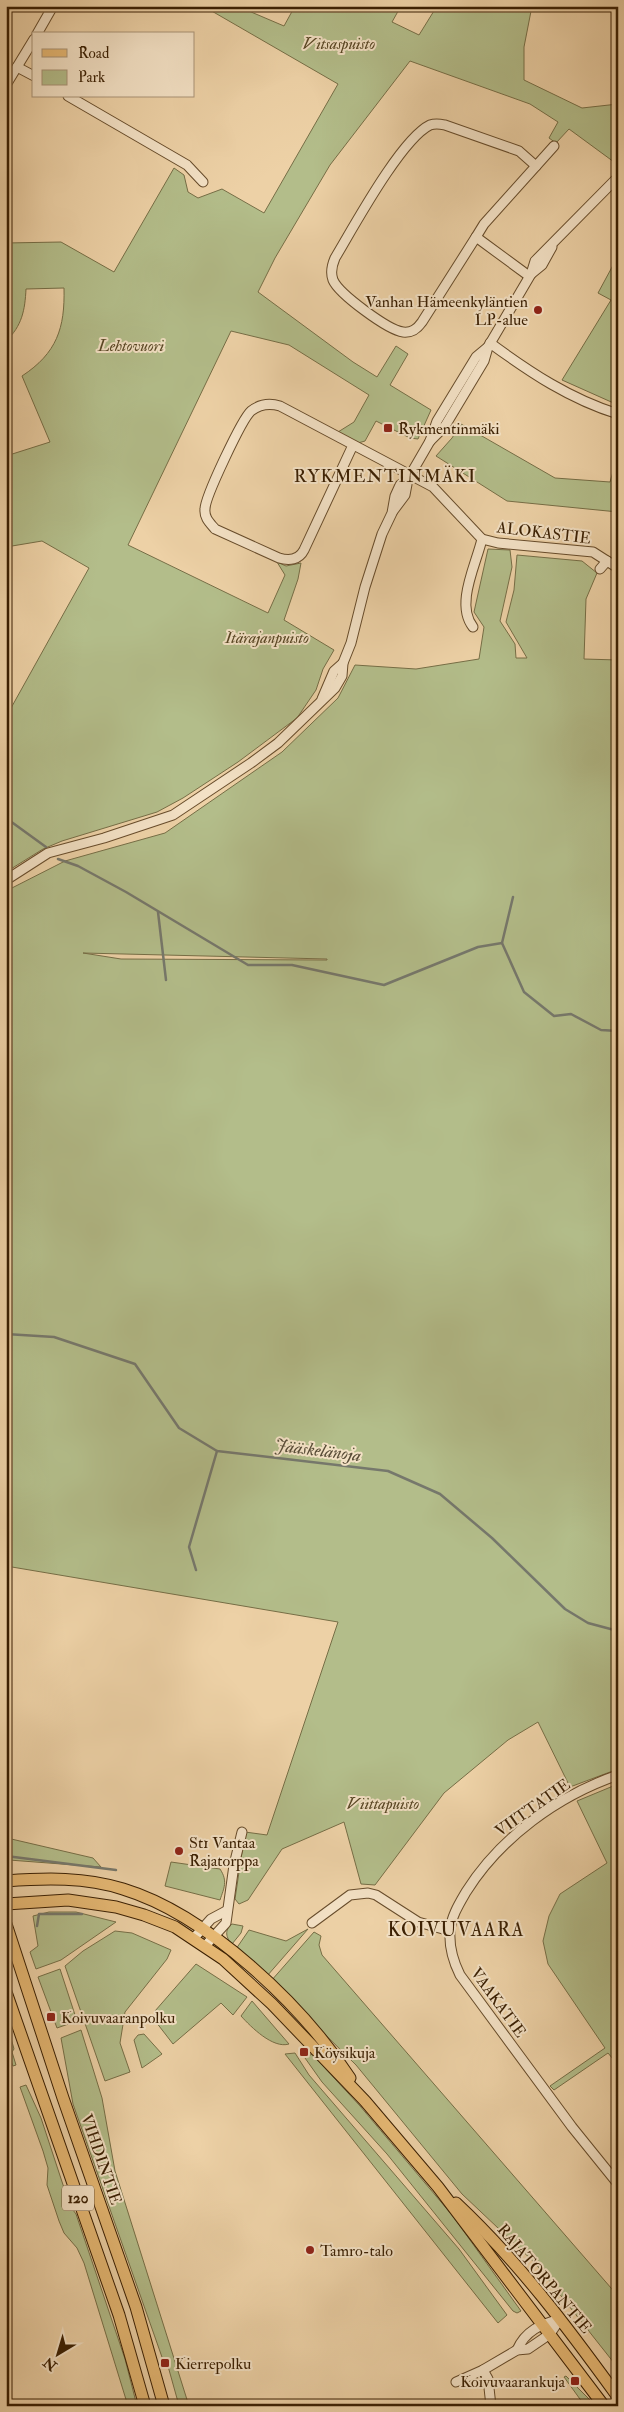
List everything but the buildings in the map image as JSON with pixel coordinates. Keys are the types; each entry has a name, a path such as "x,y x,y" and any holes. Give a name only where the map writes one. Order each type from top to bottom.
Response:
{"main road":[{"name":"RAJATORPANTIE","path":"6,1881 34,1878 101,1883 139,1895 202,1928 281,1996 302,2018 341,2065 365,2101"},
{"name":"RAJATORPANTIE","path":"6,1904 68,1900 116,1907 153,1918 175,1928 205,1946 272,2004 365,2101 438,2187 604,2406"},
{"name":"VIHDINTIE","path":"6,1924 63,2098 136,2307 164,2406"},
{"name":"120","path":"6,1992 119,2314 145,2406"},
{"name":"RAJATORPANTIE","path":"438,2187 516,2264 618,2397"}],"street":[{"path":"38,32 52,6"},
{"path":"6,85 32,42"},
{"path":"17,67 32,75"},
{"path":"71,98 187,165 203,182"},
{"path":"536,166 519,151 445,125 436,123 431,125 419,135 394,163 335,258 331,274 338,288 396,330 404,332 417,329 484,224 554,146"},
{"path":"6,880 48,853 104,838 173,815 278,743 320,704 339,682 373,562 392,513 405,495 409,477 430,441 445,426 486,357 489,345 530,275 535,261 553,245 615,179 618,170"},
{"path":"476,237 530,275"},
{"path":"489,345 565,393 618,414"},
{"path":"274,404 280,406 353,445 304,550 298,557 291,560 279,558 215,529 209,523 204,511 208,496 244,421 249,413 260,406 274,404"},
{"name":"ALOKASTIE","path":"353,445 409,477 433,486 482,539 545,548 585,551 598,554 618,568"},
{"path":"473,627 465,612 464,600 482,539"},
{"name":"ALOKASTIE","path":"600,569 607,561"},
{"name":"VIITTATIE","path":"450,1931 458,1904 471,1884 502,1845 568,1798 587,1787 618,1775"},
{"path":"205,1946 226,1923 226,1911 234,1865 242,1832"},
{"path":"312,1923 350,1895 368,1893 376,1895 418,1922 450,1931"},
{"path":"193,1939 202,1928 226,1911"},
{"name":"VAAKATIE","path":"450,1931 452,1955 460,1975 572,2127 618,2184"},
{"path":"517,2350 521,2340 542,2324 560,2319"},
{"path":"456,2382 483,2370 517,2350 528,2350 550,2334 560,2319"},
{"path":"483,2370 488,2379 491,2406"}],"green space":[{"path":"203,6 237,6 284,26 295,6 401,6 392,22 419,35 437,6 532,6 524,47 524,80 582,108 618,104 618,157 614,162 569,129 556,143 549,138 558,122 530,104 410,61 330,165 275,258 258,292 353,362 377,377 396,346 408,354 390,385 431,410 418,439 410,438 376,421 365,441 358,443 338,432 354,422 369,395 289,345 231,331 128,545 268,613 285,575 277,562 286,566 301,563 298,579 284,620 334,650 323,669 316,690 297,718 238,762 183,798 157,812 62,841 43,849 6,872 6,717 89,568 42,541 6,547 6,456 50,442 22,376 34,367 51,349 63,315 64,288 26,289 22,317 16,330 6,341 6,243 61,242 114,272 174,168 184,175 188,192 198,198 222,189 264,213 338,84"},
{"path":"618,256 618,405 562,380 611,300 598,293"},
{"path":"461,424 555,478 610,482 618,454 618,512 507,501 436,456 452,438"},
{"name":"Viittapuisto","path":"488,549 510,550 512,567 500,621 515,644 516,658 527,658 506,622 514,590 517,555 582,561 597,573 586,599 584,659 618,660 618,1769 570,1787 538,1722 508,1740 444,1793 375,1885 361,1884 344,1822 282,1849 248,1900 239,1904 235,1899 245,1832 267,1835 338,1622 6,1566 6,891 65,861 165,833 282,752 338,698 355,665 416,669 479,659 484,627 474,612","holes":["83,953 327,959 121,959"]},
{"path":"618,1784 618,2065 608,2053 554,2090 550,2086 605,2048 548,1964 543,1941 549,1916 560,1894 607,1863 577,1801"},
{"path":"6,1835 7,1838 93,1858 101,1867 9,1860 6,1855"},
{"path":"171,1862 220,1869 225,1881 220,1900 165,1886"},
{"path":"49,1912 76,1912 116,1922 61,1960 36,1969 30,1952 38,1946 33,1916"},
{"path":"232,1924 243,1926 241,1933 232,1944 227,1934"},
{"path":"308,1929 267,1976 236,1949 249,1930 286,1941"},
{"path":"115,1931 132,1933 171,1950 167,1959 125,2012 120,2043 130,2072 105,2081 65,1966 83,1951"},
{"path":"314,1932 321,1936 319,1945 322,1955 618,2296 618,2368 535,2263 462,2194 356,2065 271,1981"},
{"path":"196,1964 247,1997 233,2015 221,2003 173,2044 156,2022 155,2011"},
{"path":"60,1969 77,2021 57,2028 38,1977"},
{"path":"252,2001 289,2044 283,2045 269,2040 256,2031 241,2016"},
{"path":"6,2020 14,2049 12,2052 16,2065 13,2066 6,2049"},
{"path":"81,2030 102,2098 115,2171 189,2406 179,2406 166,2359 163,2360 73,2104 61,2038"},
{"path":"144,2034 162,2054 142,2068 134,2040 138,2035"},
{"path":"295,2053 309,2075 459,2249 507,2315 498,2323 285,2054"},
{"path":"312,2054 360,2106 452,2215 521,2311 517,2313 513,2311 387,2154 322,2082 305,2058"},
{"path":"26,2085 41,2118 70,2206 76,2214 125,2359 137,2406 128,2406 84,2263 77,2248 64,2233 59,2221 47,2185 48,2168 20,2087"},
{"path":"566,2376 596,2406 585,2406 564,2377"}],"waterway":[{"path":"6,818 46,847"},
{"path":"58,859 78,866 126,892 248,965 292,965 384,985 478,947 502,943 524,992 554,1016 571,1014 601,1030 618,1031"},
{"path":"502,943 513,897"},
{"path":"158,912 166,980"},
{"name":"Jääskelänoja","path":"6,1334 54,1337 135,1364 179,1428 217,1451 388,1471 440,1494 492,1538 565,1609 588,1623 618,1631"},
{"path":"196,1570 189,1547 217,1451"},
{"path":"6,1856 116,1870"},
{"path":"37,1926 39,1914 82,1914"}],"place":[{"name":"Vanhan Hämeenkyläntien LP-alue","path":"538,310"},
{"name":"Rykmentinmäki","path":"388,428"},
{"name":"St1 Vantaa Rajatorppa","path":"179,1851"},
{"name":"Koivuvaaranpolku","path":"51,2017"},
{"name":"Köysikuja","path":"304,2052"},
{"name":"Tamro-talo","path":"310,2250"},
{"name":"Kierrepolku","path":"165,2363"},
{"name":"Koivuvaarankuja","path":"575,2381"}],"district":[{"name":"RYKMENTINMÄKI","path":"385,476"},
{"name":"KOIVUVAARA","path":"456,1929"}],"park label":[{"name":"Vitsaspuisto","path":"339,43"},
{"name":"Lehtovuori","path":"131,345"},
{"name":"Itärajanpuisto","path":"267,637"}]}
